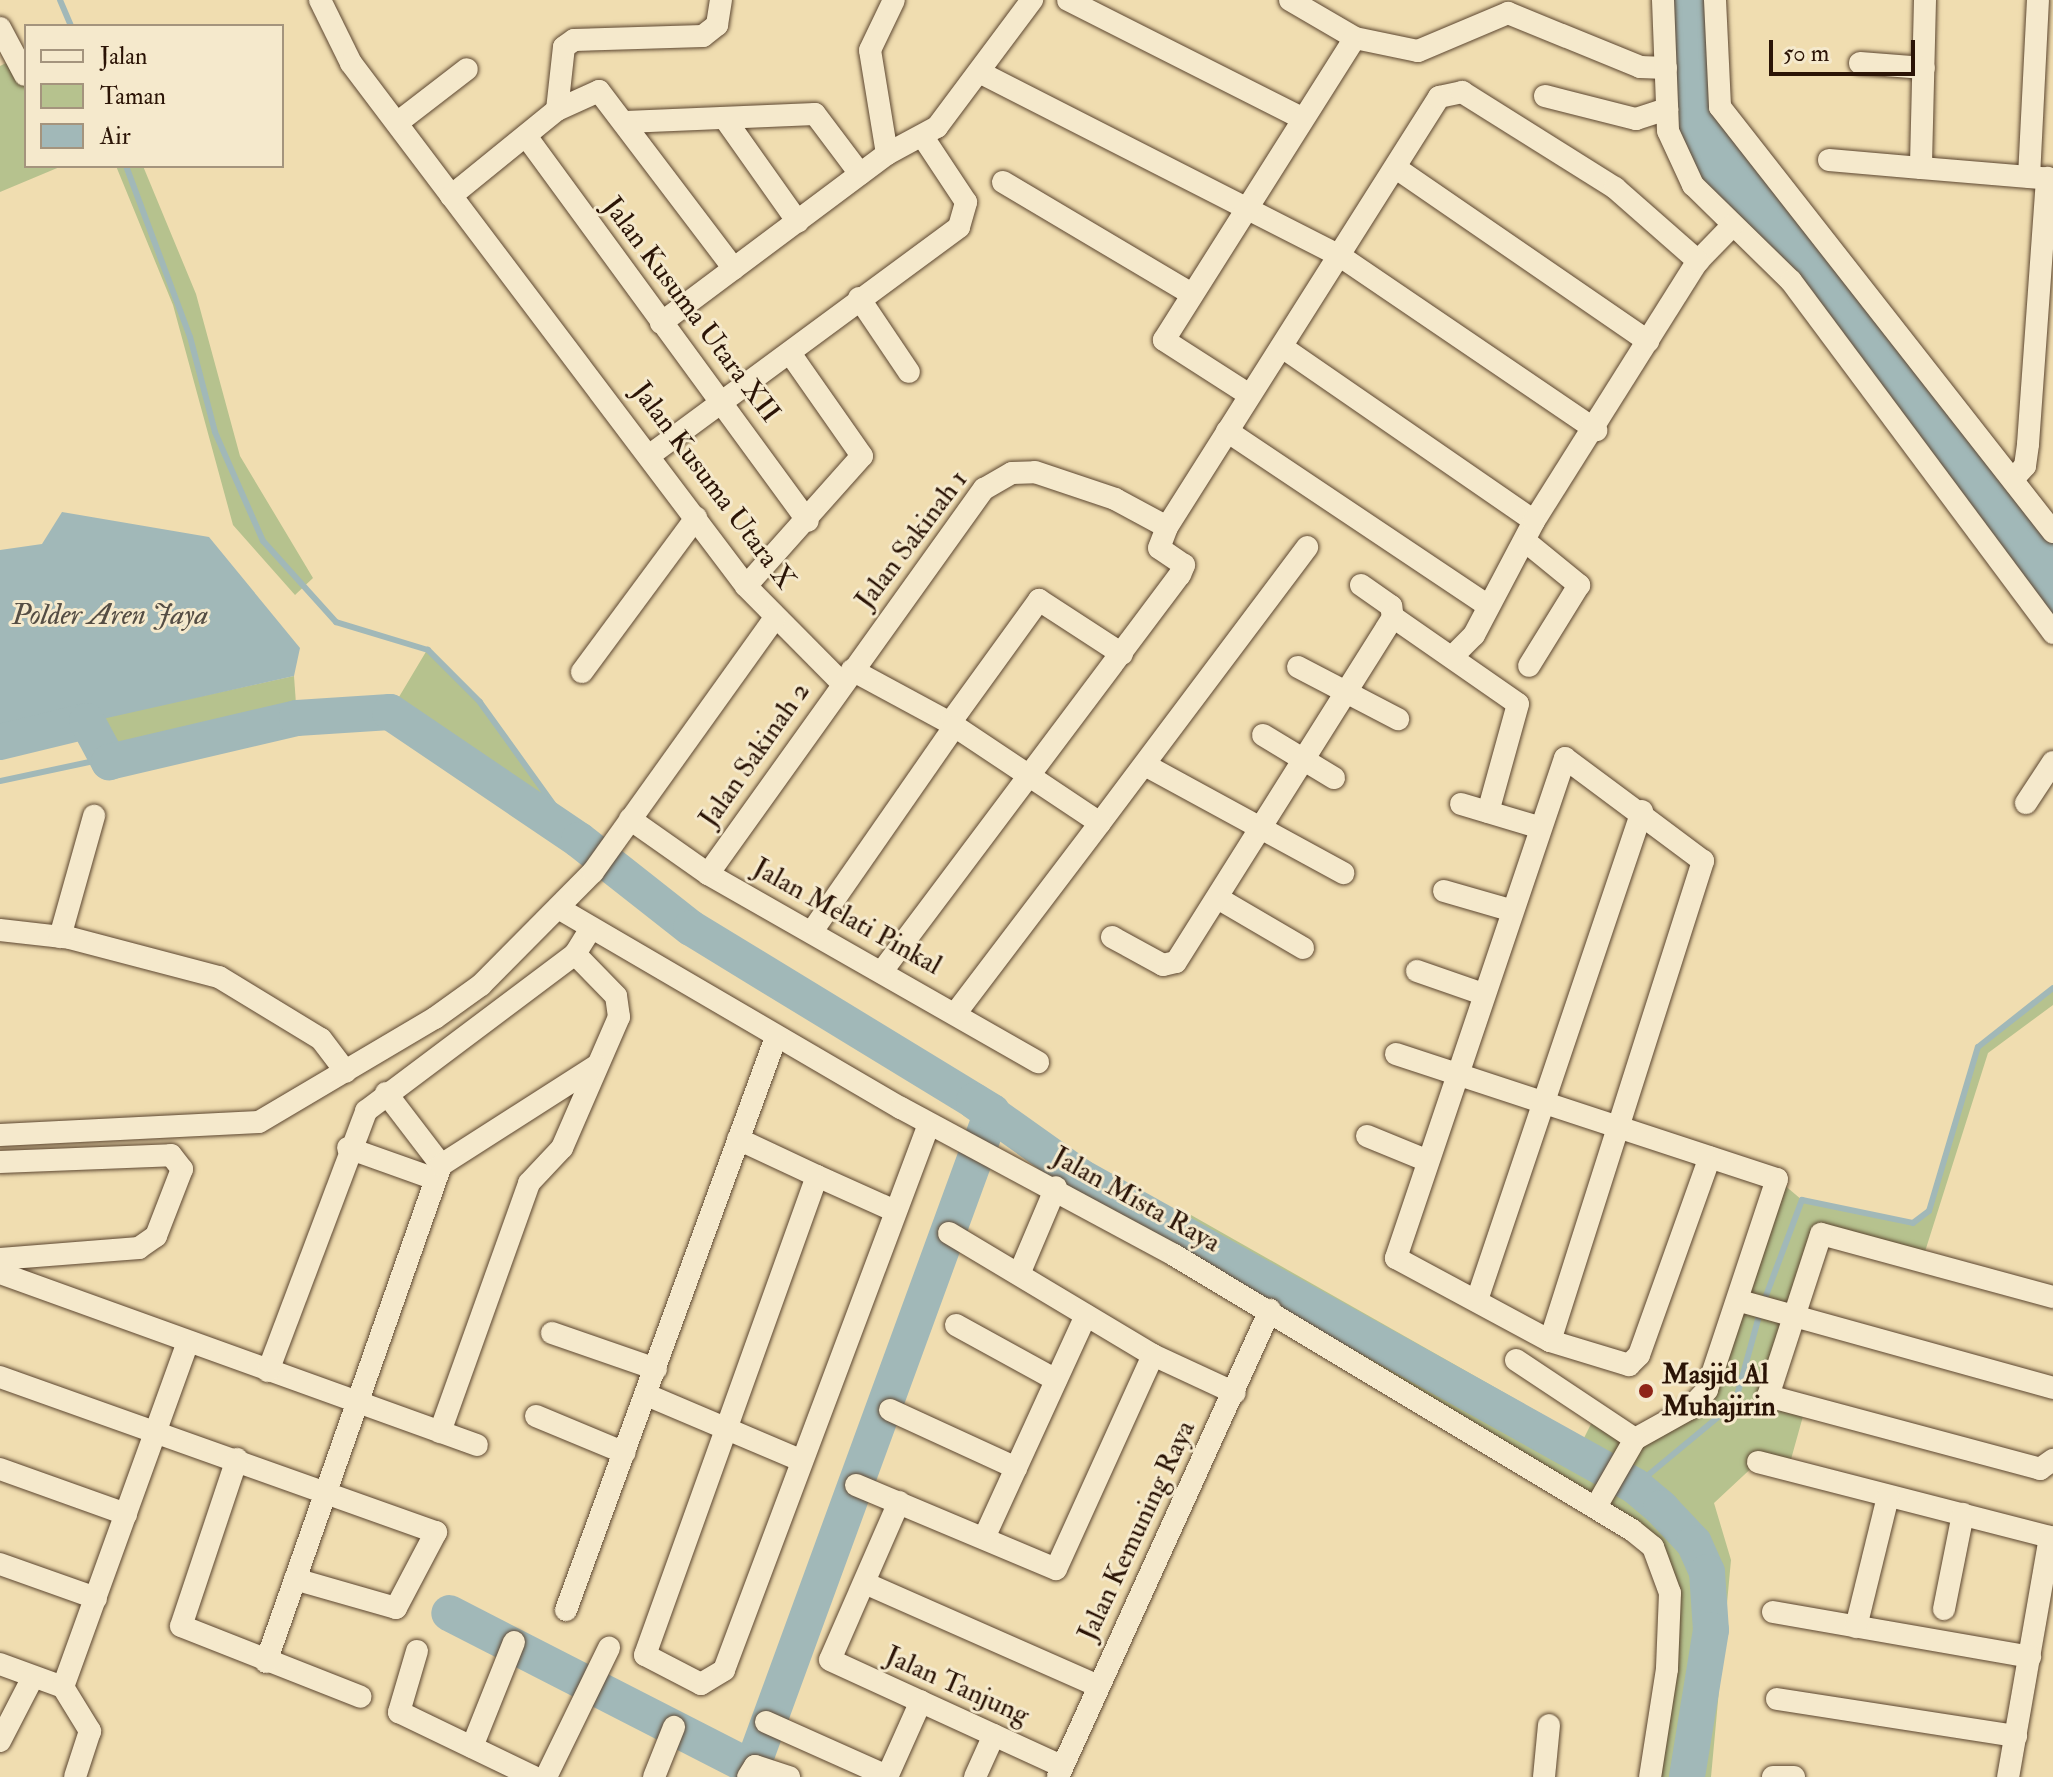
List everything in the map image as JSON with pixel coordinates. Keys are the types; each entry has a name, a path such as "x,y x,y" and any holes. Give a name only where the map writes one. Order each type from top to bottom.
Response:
{"street":[{"name":"Jalan Kusuma Utara X","path":"0,1135 259,1122 346,1072 481,985 560,909 593,872 774,619 351,63 320,0"},
{"path":"557,110 559,57 574,40 703,36 717,25 721,0"},
{"path":"887,154 870,50 894,0"},
{"path":"661,323 887,154 923,137 981,73 1032,0"},
{"path":"1068,0 1302,118"},
{"path":"1290,0 1355,38 1418,51 1508,13 1640,67 1666,68"},
{"path":"1663,0 1668,131 1693,185 1791,281 2053,633"},
{"path":"1715,0 1720,107 2015,477 2053,532"},
{"path":"1921,168 1925,0"},
{"path":"2015,477 2025,466 2028,444 2043,178 2038,0"},
{"path":"0,28 24,73"},
{"path":"1248,394 1164,340 1355,38"},
{"path":"1860,63 1924,68"},
{"path":"397,123 467,69"},
{"path":"981,73 1340,256 1596,430"},
{"path":"451,196 557,110 599,91 626,122 734,269"},
{"path":"883,970 1122,654 1184,565 1159,548 1167,527 1248,394 1282,347 1439,97 1462,92 1615,188 1698,261"},
{"path":"1545,96 1636,119 1667,109"},
{"path":"626,122 815,114 860,174"},
{"path":"725,119 798,222"},
{"name":"Jalan Kusuma Utara XII","path":"526,136 661,323 723,398 808,521"},
{"path":"650,455 723,398 790,353 964,218 966,202 923,137"},
{"path":"1829,160 2043,178"},
{"path":"1396,168 1648,341"},
{"path":"1003,182 1192,294"},
{"path":"1452,657 1474,635 1487,605 1529,531 1596,430 1698,261 1732,226"},
{"path":"859,298 909,372"},
{"path":"1282,347 1529,531 1579,585 1529,666"},
{"path":"746,586 808,521 862,456 790,353"},
{"path":"1227,431 1487,605"},
{"name":"Jalan Sakinah 1","path":"847,677 998,478 1035,472 1115,499 1167,527"},
{"path":"582,672 696,518"},
{"path":"955,1014 1307,547"},
{"path":"1112,937 1173,965 1221,900 1307,761 1343,692 1393,617 1391,606 1361,585"},
{"path":"813,930 1039,600 1122,654"},
{"path":"1393,617 1518,704 1488,812"},
{"path":"774,619 847,677 952,725 1100,823"},
{"path":"1298,667 1398,719"},
{"name":"Jalan Sakinah 2","path":"708,874 847,677"},
{"path":"1263,735 1334,778"},
{"path":"1550,1341 1621,1128 1703,861 1642,811 1565,758 1538,827 1396,1258 1550,1341 1623,1365 1637,1360 1710,1157"},
{"path":"2026,803 2053,762"},
{"path":"1145,765 1343,873"},
{"path":"1461,804 1538,827"},
{"path":"1477,1300 1642,811"},
{"path":"60,937 94,816"},
{"name":"Jalan Melati Pinkal","path":"630,819 708,874 813,930 1038,1062"},
{"path":"1444,891 1510,910"},
{"path":"1221,900 1303,948"},
{"name":"Jalan Mista Raya","path":"560,909 589,932 929,1124 1056,1187 1270,1310 1597,1505 1653,1547 1663,1568 1670,1641 1650,1777"},
{"path":"0,930 60,937 219,977 321,1039 346,1072"},
{"path":"268,1371 348,1148 386,1093 575,954 589,932"},
{"path":"440,1432 529,1183 562,1148 620,1006 575,954"},
{"path":"1417,971 1483,994"},
{"path":"566,1610 776,1037"},
{"path":"1396,1054 1777,1179 1751,1303 1707,1390 1689,1409 1630,1446 1608,1478 1597,1505"},
{"path":"266,1662 438,1172 596,1066"},
{"path":"386,1093 438,1172"},
{"path":"817,1176 723,1428 645,1655 667,1670 701,1684 714,1683 724,1670 800,1460 929,1124"},
{"path":"1367,1136 1428,1161"},
{"path":"738,1139 895,1211"},
{"path":"348,1148 438,1172"},
{"path":"0,1162 171,1155 182,1169 156,1236 139,1248 0,1259"},
{"path":"1020,1272 1056,1187"},
{"path":"949,1233 1020,1272 1153,1355 1235,1393"},
{"path":"2053,1297 1821,1234 1789,1314 1768,1393 1772,1401 2040,1469 2053,1460"},
{"path":"0,1273 477,1445"},
{"path":"1751,1303 2053,1388"},
{"name":"Jalan Kemuning Raya","path":"1060,1772 1235,1393 1270,1310"},
{"path":"984,1538 1086,1315"},
{"path":"956,1325 1056,1380"},
{"path":"552,1333 656,1369"},
{"path":"63,1687 188,1342"},
{"path":"856,1485 1056,1569 1153,1355"},
{"path":"1516,1360 1630,1446"},
{"path":"0,1377 431,1525 436,1536 396,1608 295,1579"},
{"path":"647,1395 800,1460"},
{"path":"890,1410 1016,1468"},
{"path":"536,1416 625,1453"},
{"path":"237,1459 181,1626 361,1697"},
{"path":"1758,1462 2050,1537 2008,1777"},
{"path":"0,1469 126,1514"},
{"path":"1856,1627 1888,1497"},
{"path":"899,1502 867,1584 1098,1686"},
{"path":"1944,1609 1963,1514"},
{"path":"0,1564 96,1598"},
{"name":"Jalan Tanjung","path":"867,1584 830,1660 994,1735 1060,1772"},
{"path":"1773,1612 2030,1657"},
{"path":"472,1747 514,1642"},
{"path":"546,1777 609,1648"},
{"path":"417,1651 399,1712 534,1777"},
{"path":"0,1664 63,1687 90,1731 75,1777"},
{"path":"1638,1777 1656,1675"},
{"path":"0,1741 33,1677"},
{"path":"1777,1699 2016,1736"},
{"path":"766,1722 887,1776 921,1701"},
{"path":"1544,1777 1549,1725"},
{"path":"654,1777 674,1727"},
{"path":"975,1777 994,1735"},
{"path":"748,1777 760,1766 789,1777"},
{"path":"1773,1777 1794,1777"}],"green space":[{"path":"24,54 24,168 57,168 0,192 0,66"},
{"path":"117,168 144,168 196,294 240,456 313,578 295,595 233,525 173,305"},
{"path":"427,650 480,702 576,832 606,843 593,870 570,838 390,712"},
{"path":"294,676 297,718 109,762 87,721"},
{"path":"2053,988 2053,1005 1988,1053 1922,1261 1824,1234 1768,1393 1805,1409 1788,1470 1758,1462 1714,1503 1731,1560 1711,1777 1650,1777 1670,1641 1653,1547 1174,1255 1191,1215 1584,1438 1598,1410 1635,1439 1689,1409 1777,1179 1802,1200 1913,1223 1929,1211 1978,1047"}],"water":[{"path":"1663,0 1715,0 1720,107 2053,532 2053,633 1675,151"},
{"name":"Polder Aren Jaya","path":"62,512 209,537 300,648 294,676 0,742 0,550 42,544"}],"waterway":[{"path":"60,0 70,24"},
{"path":"0,781 297,718 390,712 579,840 480,702 428,650 336,622 263,541 215,432 190,337 127,168"},
{"path":"0,742 87,721 109,762 297,718 390,712 579,840 691,928 992,1112 752,1768 449,1613"},
{"path":"1764,1301 1802,1200 1913,1223 1929,1211 1978,1047 2053,988"},
{"path":"974,1101 1081,1177 1635,1486 1661,1508 1694,1543 1707,1572 1711,1630 1687,1777"},
{"path":"1635,1486 1735,1403 1760,1312"}],"place":[{"name":"Masjid Al Muhajirin","path":"1646,1391"}]}
